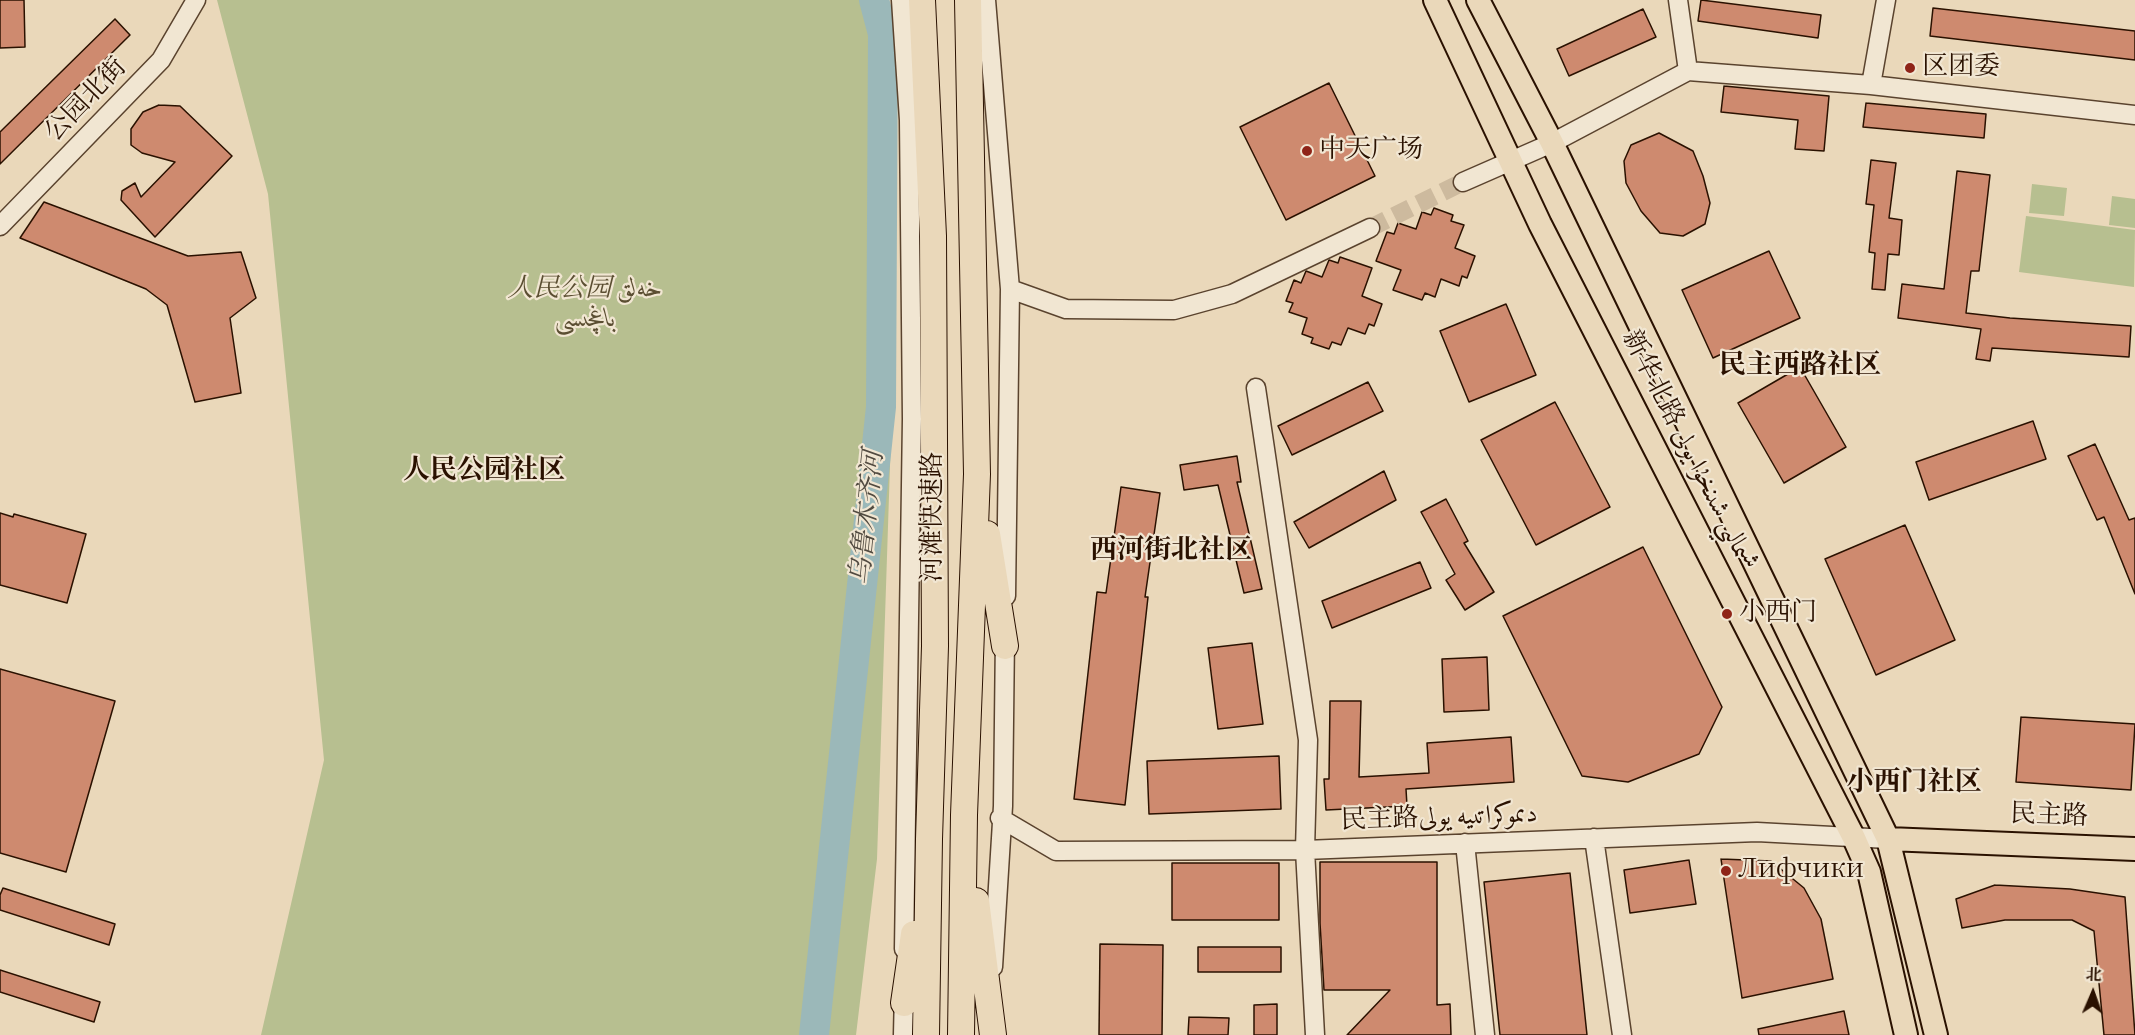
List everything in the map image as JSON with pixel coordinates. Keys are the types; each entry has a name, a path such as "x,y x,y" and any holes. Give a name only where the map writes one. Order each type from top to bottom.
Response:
{"highway":[{"name":"河滩快速路","path":"922,0 933,236 935,646 926,1035"},
{"name":"河滩快速路","path":"961,1035 964,815 977,474 968,0"},
{"path":"971,111 984,0"},
{"path":"977,474 1005,646"},
{"path":"964,815 991,1028"},
{"path":"904,1003 929,839"}],"main road":[{"name":"新华北路 شىمالىي شىنخۇا يولى","path":"1435,0 1540,224 1854,838 1869,872 1906,1035"},
{"name":"新华北路 شىمالىي شىنخۇا يولى","path":"1478,0 1552,143 1888,839 1936,1035"},
{"name":"民主路","path":"1888,839 2135,849"}],"street":[{"name":"公园北街","path":"0,226 161,60 196,0"},
{"path":"901,0 909,120 912,419 903,1035"},
{"path":"984,0 1010,289 1003,806 1000,818 991,1028"},
{"path":"1678,0 1688,71"},
{"path":"1871,85 1886,0"},
{"path":"1463,182 1552,143 1688,71 1871,85 2135,115"},
{"path":"1010,289 1066,309 1174,310 1232,294 1370,228"},
{"path":"1256,388 1308,740 1305,850 1316,1035"},
{"name":"民主路دىموكراتىيە يولى","path":"1000,818 1056,851 1305,850 1757,832 1888,839"},
{"path":"1594,838 1622,1035"},
{"path":"1465,843 1485,1035"}],"green space":[{"name":"人民公园 خەلق باغچىسى","path":"217,0 882,0 893,375 877,859 856,1035 261,1035 324,760 268,194"},
{"path":"2032,184 2067,188 2064,216 2029,213"},
{"path":"2112,196 2135,199 2135,228 2109,225"},
{"path":"2026,216 2135,230 2134,287 2019,272"}],"building":[{"path":"0,0 24,0 25,47 0,48"},
{"path":"1701,0 1821,15 1818,38 1698,21"},
{"path":"1933,8 2135,31 2135,60 1930,36"},
{"path":"1643,9 1656,37 1569,76 1557,49"},
{"path":"115,19 130,35 0,164 0,132"},
{"name":"中天广场","path":"1329,83 1375,176 1286,220 1240,127"},
{"path":"1724,86 1829,96 1824,151 1795,149 1798,120 1721,112"},
{"path":"1866,103 1986,114 1984,138 1863,127"},
{"path":"159,105 180,106 232,156 155,237 121,200 122,191 135,183 141,197 175,162 142,153 131,145 131,129 143,112"},
{"path":"1659,133 1693,151 1710,203 1705,224 1683,236 1660,233 1641,211 1626,183 1624,161 1631,145"},
{"path":"1871,160 1896,163 1889,218 1902,220 1899,255 1888,254 1885,290 1872,289 1875,253 1869,252 1874,205 1866,204"},
{"path":"1957,171 1990,175 1979,271 1971,271 1966,313 2131,326 2129,357 1992,348 1990,361 1976,359 1981,329 1898,318 1902,284 1944,289"},
{"path":"44,202 188,256 241,252 256,298 230,318 241,393 195,402 167,305 146,289 20,238"},
{"path":"1434,208 1453,215 1451,221 1464,225 1455,248 1475,256 1467,278 1462,276 1459,286 1441,279 1435,297 1425,293 1422,300 1393,290 1401,270 1376,261 1387,232 1394,234 1398,223 1416,229 1422,212 1431,215"},
{"path":"1769,251 1800,318 1713,358 1682,290"},
{"path":"1340,257 1372,268 1362,296 1382,304 1374,326 1369,324 1365,334 1348,328 1341,345 1332,342 1329,349 1311,343 1313,338 1302,334 1307,318 1289,312 1293,303 1286,301 1294,280 1301,283 1306,271 1322,277 1329,260 1338,263"},
{"path":"1506,304 1536,375 1469,402 1440,331"},
{"path":"1800,367 1846,447 1784,483 1738,403"},
{"path":"1368,382 1383,411 1292,455 1278,426"},
{"path":"1555,402 1610,507 1536,545 1481,440"},
{"path":"2033,421 2046,459 1929,500 1916,462"},
{"path":"2095,444 2129,520 2135,518 2135,594 2104,517 2097,520 2068,456"},
{"path":"1237,456 1241,482 1237,482 1262,589 1244,593 1218,485 1184,490 1180,465"},
{"path":"1384,471 1396,500 1309,548 1294,522"},
{"path":"1121,487 1160,493 1145,597 1148,597 1125,805 1074,799 1097,592 1106,593"},
{"path":"1446,499 1468,541 1464,543 1494,592 1465,610 1446,580 1455,574 1421,512"},
{"path":"0,513 13,517 14,514 86,534 67,603 0,585"},
{"path":"1905,525 1955,640 1876,675 1825,559"},
{"path":"1643,547 1722,707 1699,754 1628,782 1582,776 1503,616"},
{"path":"1420,562 1431,588 1332,628 1322,601"},
{"path":"1252,643 1263,724 1218,729 1208,648"},
{"path":"1487,657 1489,710 1444,712 1442,659"},
{"path":"0,669 115,701 66,872 0,853"},
{"path":"1330,701 1361,701 1359,777 1429,773 1427,743 1511,737 1514,782 1406,789 1407,806 1326,810 1324,779 1329,779"},
{"path":"2021,717 2135,724 2131,790 2016,782"},
{"path":"1279,756 1281,809 1149,814 1147,761"},
{"path":"1721,859 1771,861 1804,888 1821,919 1833,979 1742,998"},
{"path":"1689,860 1696,904 1630,913 1624,870"},
{"path":"1320,862 1437,862 1437,1005 1450,1004 1451,1035 1347,1035 1390,990 1324,990 1320,923"},
{"path":"1172,863 1279,863 1279,920 1172,920"},
{"path":"1570,873 1587,1035 1500,1035 1484,882"},
{"path":"1995,885 2070,889 2125,897 2135,1035 2104,1035 2094,931 2072,920 2005,920 1962,928 1956,899"},
{"path":"3,888 115,924 109,945 0,910 0,895"},
{"path":"1100,944 1163,945 1162,1035 1099,1035"},
{"path":"1198,947 1281,947 1281,972 1198,972"},
{"path":"0,970 100,1002 94,1022 0,992"},
{"path":"1277,1004 1277,1035 1254,1035 1254,1005"},
{"path":"1844,1011 1849,1035 1759,1035 1758,1029"},
{"path":"1189,1017 1229,1018 1228,1035 1188,1035"}],"waterway":[{"name":"乌鲁木齐河","path":"814,1035 881,407 883,34 874,0"}],"tunnel":[{"path":"1370,228 1463,182"}],"place":[{"name":"区团委","path":"1910,68"},
{"name":"中天广场","path":"1307,151"},
{"name":"小西门","path":"1727,614"},
{"name":"Лифчики","path":"1726,871"}],"district":[{"name":"民主西路社区","path":"1800,367"},
{"name":"人民公园社区","path":"484,472"},
{"name":"西河街北社区","path":"1171,552"},
{"name":"小西门社区","path":"1914,784"}]}
